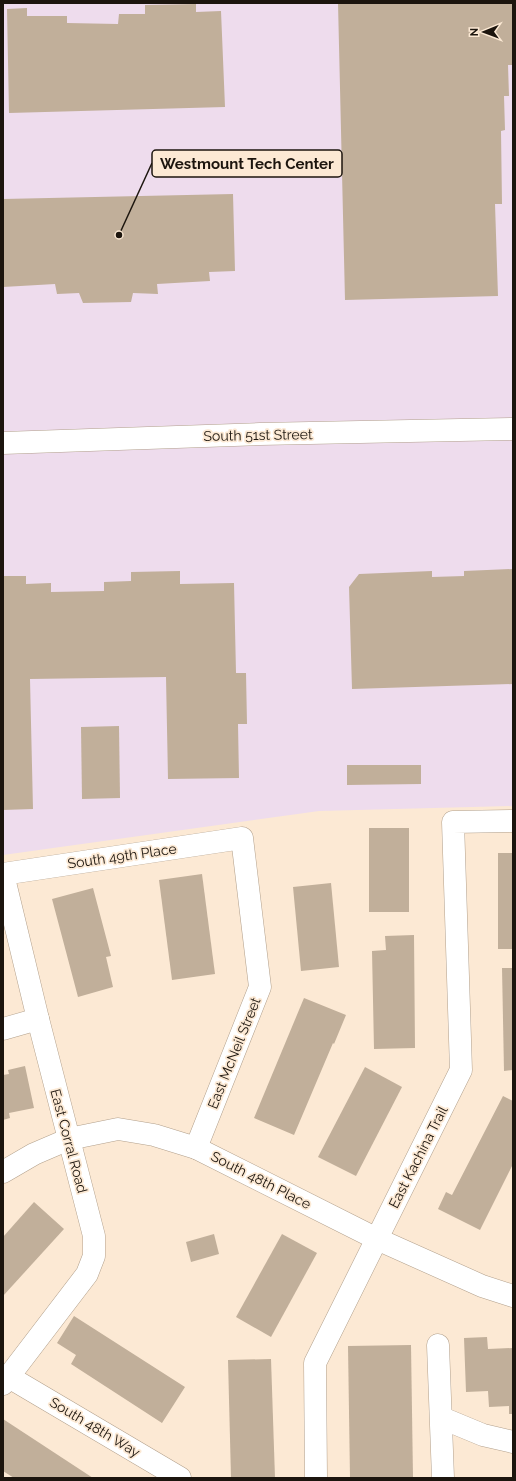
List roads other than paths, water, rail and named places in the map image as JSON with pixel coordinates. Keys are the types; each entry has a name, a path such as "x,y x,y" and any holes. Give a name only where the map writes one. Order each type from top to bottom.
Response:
{"street":[{"name":"South 51st Street","path":"3,443 253,434 513,429"},
{"name":"East Kachina Trail","path":"316,1478 315,1363 461,1070 453,822 513,821"},
{"name":"South 49th Place","path":"3,874 242,838"},
{"name":"East McNeil Street","path":"196,1148 260,987 242,838"},
{"name":"East Corral Road","path":"3,874 38,1020 94,1236 94,1256 87,1274 6,1380"},
{"path":"3,1029 38,1020"},
{"name":"South 48th Place","path":"3,1172 34,1154 69,1139 118,1129 154,1136 196,1148 377,1239 482,1286 513,1296"},
{"path":"438,1345 442,1418 443,1478"},
{"name":"South 48th Way","path":"6,1380 180,1478"},
{"path":"442,1418 483,1435 513,1442"}],"place":[{"name":"Westmount Tech Center","path":"119,235"}]}
